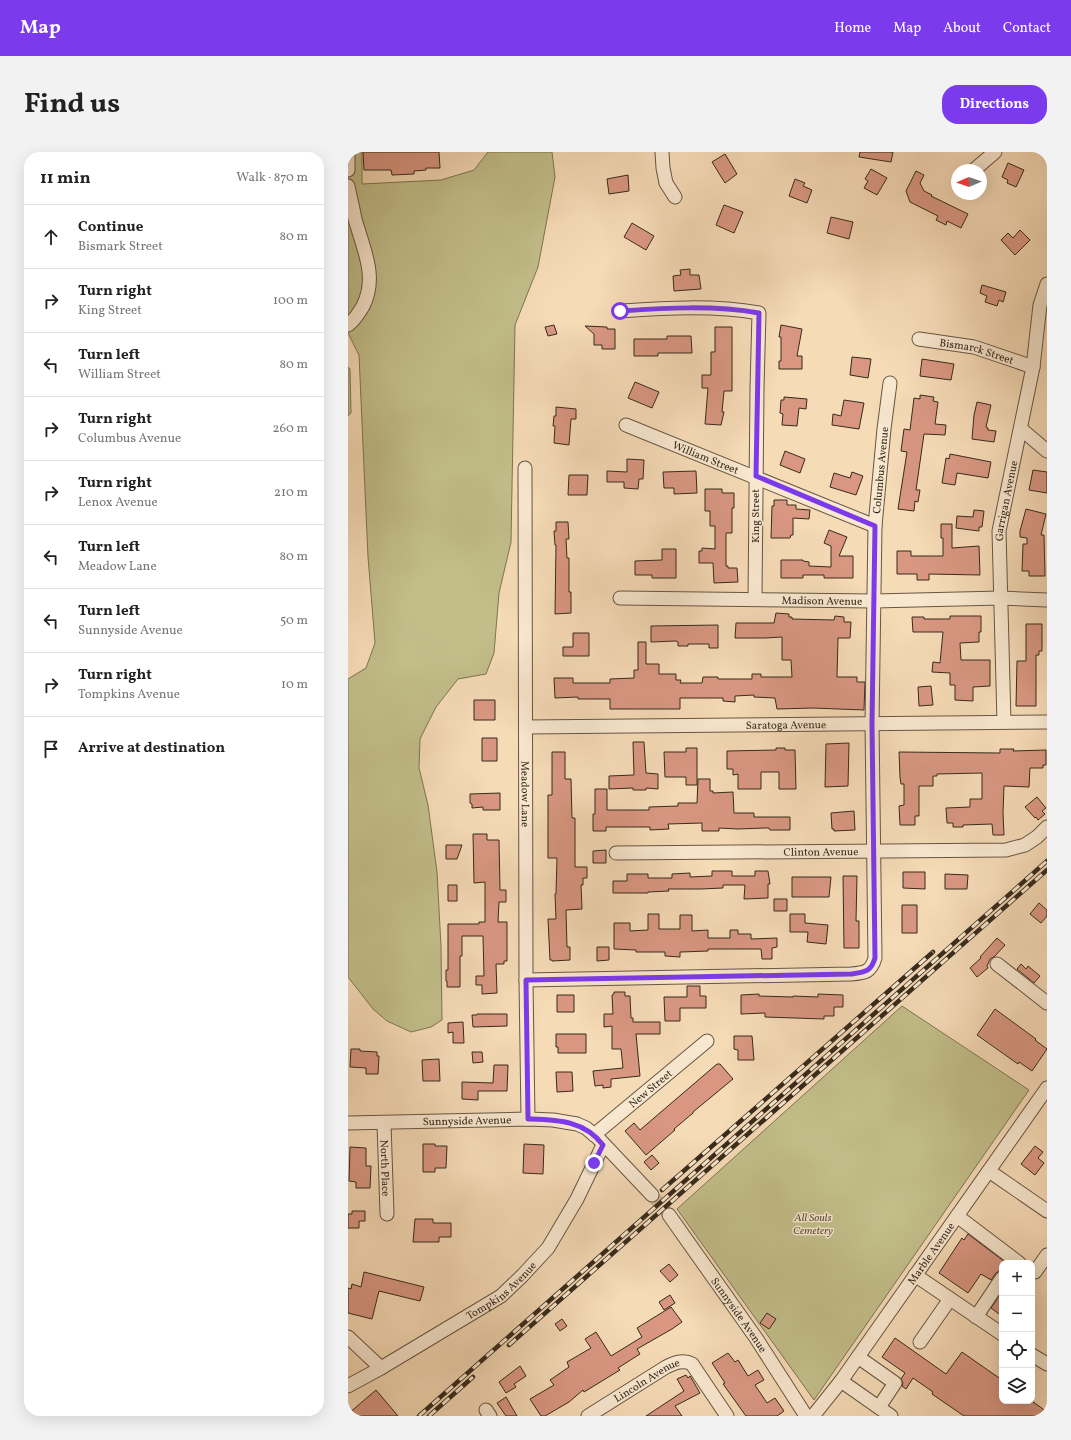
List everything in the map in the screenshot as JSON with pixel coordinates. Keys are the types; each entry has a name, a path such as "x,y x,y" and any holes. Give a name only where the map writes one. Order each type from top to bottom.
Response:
{"street":[{"path":"348,152 348,170"},
{"path":"662,152 666,183 675,197"},
{"path":"981,164 994,152"},
{"path":"348,186 355,218 369,263 370,286 367,298 356,319 348,325"},
{"name":"Garrigan Avenue","path":"1004,722 999,531 1043,321 1040,306 1047,284"},
{"name":"King Street","path":"620,311 705,308 741,310 759,313 755,599"},
{"name":"Bismarck Street","path":"919,339 974,348 1033,367"},
{"name":"Columbus Avenue","path":"526,980 851,974 865,972 873,966 875,958 875,851 872,723 875,526 890,383"},
{"name":"William Street","path":"626,424 875,526"},
{"path":"1021,429 1047,451"},
{"name":"Meadow Lane","path":"525,468 526,980 528,1119"},
{"name":"Madison Avenue","path":"620,598 874,601 1001,598 1047,600"},
{"name":"Saratoga Avenue","path":"526,727 1047,722"},
{"name":"Clinton Avenue","path":"616,854 1006,850 1024,845 1037,837 1047,827"},
{"path":"997,964 1047,1004"},
{"name":"New Street","path":"594,1135 707,1041"},
{"name":"Marble Avenue","path":"813,1416 841,1381 1047,1088"},
{"name":"Sunnyside Avenue","path":"348,1122 384,1123 528,1119 553,1120 577,1124 586,1128 594,1135 652,1195"},
{"name":"North Place","path":"384,1123 387,1214"},
{"name":"Tompkins Avenue","path":"348,1386 501,1296 548,1248 577,1200 603,1145"},
{"path":"988,1171 1047,1211"},
{"name":"Sunnyside Avenue","path":"669,1215 756,1338 806,1416"},
{"path":"957,1216 1012,1260"},
{"path":"1035,1272 1047,1255"},
{"path":"915,1275 999,1332"},
{"path":"976,1317 999,1282"},
{"path":"920,1342 950,1299"},
{"path":"348,1337 380,1368"},
{"path":"1035,1356 1047,1364"},
{"path":"858,1357 895,1383 879,1407"},
{"name":"Lincoln Avenue","path":"588,1416 666,1367 675,1363 687,1361 692,1364 727,1416"},
{"path":"841,1381 891,1416"}],"green space":[{"path":"348,152 362,152 362,184 441,180 474,170 488,152 552,152 555,177 538,267 515,325 511,542 499,593 494,653 486,674 458,679 436,707 420,739 419,768 428,805 437,872 441,946 442,1020 431,1027 411,1032 387,1021 373,1009 348,977 348,679 366,668 375,643 368,557 359,355 348,333"},
{"path":"348,367 350,369 351,413 348,416"},
{"name":"All Souls Cemetery","path":"902,1006 1029,1090 814,1400 677,1209"}],"building":[{"path":"363,152 439,152 440,168 426,168 426,170 414,171 414,174 392,175 391,170 364,170"},
{"path":"860,152 893,152 891,162 859,157"},
{"path":"725,154 737,174 725,183 712,162"},
{"path":"1008,163 1024,170 1016,187 1007,183 1008,180 1002,177"},
{"path":"871,169 887,178 877,195 864,188 868,181 865,179"},
{"path":"916,171 924,175 920,183 924,191 968,214 961,228 947,221 946,225 936,220 938,216 910,202 906,191"},
{"path":"628,175 629,191 609,194 607,179"},
{"path":"795,179 805,183 803,186 812,190 807,203 789,196"},
{"path":"724,205 743,212 734,233 716,225"},
{"path":"831,217 853,222 849,239 827,233"},
{"path":"632,223 654,236 646,250 624,237"},
{"path":"1020,230 1030,240 1015,255 1001,240 1008,233 1013,238"},
{"path":"690,269 690,275 699,275 701,289 674,291 673,276 681,275 680,270"},
{"path":"982,285 1006,292 1003,302 999,300 997,306 985,302 987,296 980,293"},
{"path":"554,325 557,334 548,336 545,327"},
{"path":"781,325 802,329 797,356 802,356 802,369 779,369 779,361 781,361 781,337 779,337"},
{"path":"585,326 615,329 615,349 602,349 602,345 594,345 594,334"},
{"path":"715,327 732,327 732,391 724,391 722,412 724,412 721,425 705,424 708,388 702,388 702,375 711,375 711,352 715,352"},
{"path":"667,336 691,336 692,353 658,353 658,356 634,356 634,339 667,339"},
{"path":"852,357 871,359 868,378 850,375"},
{"path":"922,359 954,364 951,380 920,376"},
{"path":"635,382 659,392 652,408 628,398"},
{"path":"920,395 934,397 933,401 938,402 935,424 946,425 945,435 924,434 916,490 920,490 918,502 915,501 914,511 898,509 907,452 901,451 904,429 910,430 914,398 920,399"},
{"path":"784,397 807,399 806,409 799,408 797,426 782,425 783,414 780,413 781,400 784,400"},
{"path":"844,400 864,403 859,429 832,425 833,414 841,416"},
{"path":"977,402 991,405 986,427 988,430 996,431 994,442 972,439 974,415"},
{"path":"556,407 576,409 576,419 571,419 569,445 554,443 555,426 553,426 554,416 556,416"},
{"path":"785,451 805,459 800,473 780,465"},
{"path":"950,454 991,462 988,478 957,473 955,485 942,483 946,458 949,459"},
{"path":"627,459 644,460 643,479 639,479 638,489 624,488 624,482 607,482 607,471 627,472"},
{"path":"1033,470 1047,472 1047,493 1029,490"},
{"path":"696,471 697,493 674,494 674,488 664,488 663,472"},
{"path":"852,472 863,476 856,495 830,487 834,473 850,478"},
{"path":"569,475 588,475 587,495 568,495"},
{"path":"705,489 722,489 722,493 734,493 734,508 732,508 732,533 726,533 726,566 728,566 728,568 737,568 738,582 714,583 713,563 699,563 699,551 702,551 702,548 715,549 715,526 710,526 710,511 705,511"},
{"path":"774,500 787,500 787,505 796,505 796,509 810,510 809,519 793,518 793,535 791,535 790,538 771,538 772,506 774,506"},
{"path":"1026,509 1046,514 1041,535 1044,535 1045,576 1029,576 1029,571 1022,571 1023,544 1027,544 1027,538 1020,537 1020,531"},
{"path":"974,510 984,511 982,527 979,527 979,531 956,528 957,516 973,517"},
{"path":"556,522 568,522 569,539 566,539 567,558 569,558 569,592 571,592 571,613 555,614 556,545 554,531 556,531"},
{"path":"941,524 952,524 952,548 979,546 980,575 929,574 929,580 917,580 917,574 897,574 897,551 911,551 911,556 943,556"},
{"path":"829,530 847,537 839,556 853,556 853,578 824,578 824,575 803,575 803,578 781,578 781,560 803,560 809,562 809,566 831,567 831,546 824,543"},
{"path":"662,549 676,549 676,578 652,578 652,575 635,575 635,561 662,560"},
{"path":"776,613 789,614 789,617 792,617 792,619 834,620 835,616 844,617 844,622 851,622 850,638 838,638 837,677 857,677 857,682 865,682 864,710 813,708 777,709 775,698 754,697 754,695 735,696 735,702 723,701 723,698 680,698 680,709 610,709 610,699 578,699 578,697 555,698 554,678 573,678 573,683 610,683 610,679 634,678 634,670 638,670 638,642 646,642 646,664 659,664 659,674 676,674 676,680 681,680 680,683 702,683 703,677 718,677 718,679 752,679 752,674 761,674 761,677 792,677 791,660 782,660 782,637 735,638 736,623 774,623"},
{"path":"950,616 981,616 981,632 979,632 979,642 960,643 961,660 990,660 990,686 973,687 973,701 955,700 955,685 950,685 950,673 932,672 933,662 940,663 943,632 913,632 912,617 924,617 924,619 950,619"},
{"path":"1026,624 1042,624 1042,651 1039,651 1039,655 1036,655 1036,706 1016,706 1017,661 1026,661"},
{"path":"718,625 718,648 709,648 709,644 688,644 688,646 678,646 678,642 676,641 651,642 651,626"},
{"path":"573,633 589,633 589,656 563,656 563,647 573,647"},
{"path":"931,686 933,705 919,706 918,687"},
{"path":"474,700 495,700 495,720 474,720"},
{"path":"482,738 497,738 497,761 482,761"},
{"path":"633,742 644,742 646,773 658,774 658,789 609,789 609,776 634,775"},
{"path":"849,743 848,786 825,787 826,744"},
{"path":"686,748 697,748 697,785 686,785 686,777 665,777 664,752 686,752"},
{"path":"776,748 795,750 796,789 779,789 779,772 761,772 761,789 738,789 738,774 733,775 733,769 727,769 727,751 776,750"},
{"path":"1000,749 1014,749 1013,751 1046,750 1046,765 1043,765 1043,768 1030,768 1029,787 1004,786 1004,835 993,835 992,824 963,825 963,827 953,827 953,823 947,823 946,808 970,807 970,799 982,799 982,773 937,774 937,776 933,776 933,786 919,786 919,816 915,816 915,825 900,825 899,806 904,805 904,784 901,784 899,752 1000,753"},
{"path":"552,752 565,752 565,779 571,779 572,818 575,818 575,867 587,867 587,878 583,878 583,885 581,885 582,909 566,910 567,947 570,947 570,960 552,961 550,960 548,919 556,919 555,894 557,858 548,858 548,795 552,795"},
{"path":"698,779 710,779 710,791 713,791 713,793 733,792 734,813 754,813 754,817 790,817 790,830 770,830 769,828 719,828 719,831 702,831 702,823 668,824 669,829 650,830 650,827 606,827 606,831 593,831 595,789 607,789 607,810 649,810 649,807 678,806 678,803 697,803"},
{"path":"500,793 500,810 483,810 483,807 472,808 472,804 470,803 470,794"},
{"path":"1037,797 1046,808 1042,811 1045,814 1038,820 1025,807"},
{"path":"854,811 855,830 834,831 834,829 832,829 831,813"},
{"path":"473,834 487,834 487,840 499,840 500,890 506,890 506,902 499,902 498,922 507,922 507,961 504,961 504,964 496,964 497,993 482,994 482,985 476,985 476,976 484,976 483,936 462,936 462,956 460,956 460,987 447,987 446,981 446,970 448,970 448,924 479,924 479,922 485,922 485,882 474,883"},
{"path":"446,845 462,845 457,859 446,859"},
{"path":"606,850 606,863 593,863 593,851"},
{"path":"712,871 732,871 732,876 755,876 755,871 768,871 770,884 768,884 768,898 744,899 745,885 723,885 723,888 668,889 669,891 648,893 613,893 613,881 627,881 627,874 648,874 648,878 672,878 672,874 690,873 690,877 712,876"},
{"path":"903,872 925,872 925,889 903,888"},
{"path":"945,874 968,875 967,889 945,889"},
{"path":"843,876 857,876 856,921 859,921 859,948 844,948"},
{"path":"792,877 831,877 829,897 792,897"},
{"path":"448,885 457,885 457,901 448,901"},
{"path":"774,899 787,899 787,911 774,911"},
{"path":"1039,903 1047,910 1047,916 1041,923 1030,914"},
{"path":"902,905 917,905 917,933 902,933"},
{"path":"648,914 659,914 659,929 680,929 680,915 692,915 692,931 708,930 708,938 730,938 730,930 738,930 738,934 751,934 751,939 777,938 777,947 772,948 772,959 762,959 761,949 708,949 708,951 680,952 680,957 665,956 665,952 636,952 636,950 614,949 614,923 630,923 630,931 648,930"},
{"path":"790,914 805,914 805,923 828,925 826,944 807,942 808,932 790,932"},
{"path":"997,938 1005,945 995,956 990,959 987,966 988,968 977,977 970,968 981,958 980,957"},
{"path":"597,947 609,947 609,960 597,961"},
{"path":"1021,964 1026,969 1028,966 1040,976 1034,983 1017,969"},
{"path":"687,986 700,986 700,996 706,996 706,1008 680,1008 680,1021 665,1021 664,997 687,997"},
{"path":"614,992 625,992 625,996 630,996 631,1018 633,1018 633,1022 660,1022 660,1034 636,1034 640,1076 611,1079 611,1087 603,1088 603,1085 595,1086 593,1071 623,1068 621,1049 612,1049 612,1026 604,1027 604,1014 613,1014 612,995"},
{"path":"759,994 759,996 793,997 818,997 818,994 843,995 843,1007 834,1007 834,1016 824,1016 824,1019 765,1017 765,1013 741,1014 741,995"},
{"path":"557,995 574,995 574,1012 557,1012"},
{"path":"995,1009 1036,1039 1035,1040 1047,1049 1032,1071 1019,1062 1018,1064 977,1035"},
{"path":"507,1014 507,1026 473,1027 472,1015"},
{"path":"463,1022 464,1043 453,1043 453,1032 448,1033 448,1023"},
{"path":"556,1034 586,1034 586,1053 558,1053 558,1047 556,1047"},
{"path":"734,1036 752,1036 754,1060 738,1060 738,1050 734,1049"},
{"path":"351,1049 377,1052 377,1056 379,1056 378,1074 366,1074 366,1068 350,1067"},
{"path":"472,1052 482,1052 483,1062 473,1063"},
{"path":"439,1059 440,1081 423,1081 422,1060"},
{"path":"717,1064 720,1064 733,1079 693,1112 646,1155 625,1131 634,1123 640,1130"},
{"path":"494,1065 508,1065 507,1091 478,1091 478,1100 462,1099 462,1082 493,1083"},
{"path":"556,1072 572,1072 573,1091 557,1092"},
{"path":"423,1144 447,1146 446,1168 435,1168 435,1172 423,1172"},
{"path":"524,1144 544,1145 543,1174 523,1173"},
{"path":"1035,1146 1043,1152 1038,1158 1044,1163 1035,1175 1021,1164"},
{"path":"350,1147 366,1148 366,1166 371,1166 370,1188 356,1188 356,1182 349,1181"},
{"path":"652,1155 659,1163 651,1170 644,1162"},
{"path":"352,1211 365,1211 365,1221 359,1221 359,1228 348,1228 348,1214 352,1214"},
{"path":"415,1219 433,1219 433,1223 451,1223 451,1237 439,1237 439,1242 413,1242"},
{"path":"968,1234 1002,1260 999,1260 999,1272 991,1280 981,1274 968,1293 939,1273 962,1238 964,1240"},
{"path":"669,1264 678,1275 670,1282 660,1271"},
{"path":"364,1272 424,1287 420,1301 379,1291 372,1319 348,1313 348,1288 351,1289 352,1284 361,1287"},
{"path":"670,1295 675,1303 664,1310 659,1302"},
{"path":"999,1296 999,1314 991,1308"},
{"path":"671,1307 682,1322 637,1349 640,1354 618,1368 620,1370 584,1392 583,1390 569,1402 545,1416 541,1416 530,1399 554,1385 550,1380 569,1367 567,1362 591,1348 585,1339 596,1332 611,1356 642,1337 637,1328"},
{"path":"767,1313 776,1319 769,1329 760,1323"},
{"path":"562,1319 567,1326 560,1331 555,1324"},
{"path":"895,1338 946,1374 962,1352 999,1378 999,1404 1035,1403 1047,1412 1047,1416 964,1416 932,1394 933,1392 913,1378 906,1389 902,1386 903,1383 901,1379 905,1373 882,1357"},
{"path":"728,1353 735,1362 738,1360 748,1376 758,1370 764,1380 755,1385 767,1403 775,1398 784,1411 777,1416 746,1416 723,1384 725,1383 712,1363"},
{"path":"520,1366 526,1376 514,1384 516,1387 506,1393 499,1382"},
{"path":"686,1375 688,1378 690,1376 700,1393 675,1406 682,1416 646,1416 684,1391 677,1379"},
{"path":"376,1390 398,1416 348,1416 348,1414"},
{"path":"506,1397 517,1416 506,1416 497,1403"}],"tunnel":[{"path":"652,1195 669,1215"}],"railway":[{"path":"419,1416 1047,861"},
{"path":"509,1345 1047,870"},
{"path":"662,1190 933,952"},
{"path":"429,1416 473,1377"}],"route":[{"path":"594,1163 603,1145 598,1138 586,1128 577,1124 553,1120 528,1119 526,980 851,974 865,972 873,966 875,958 875,851 872,723 875,526 756,476 759,313 741,310 705,308 620,311"}]}
